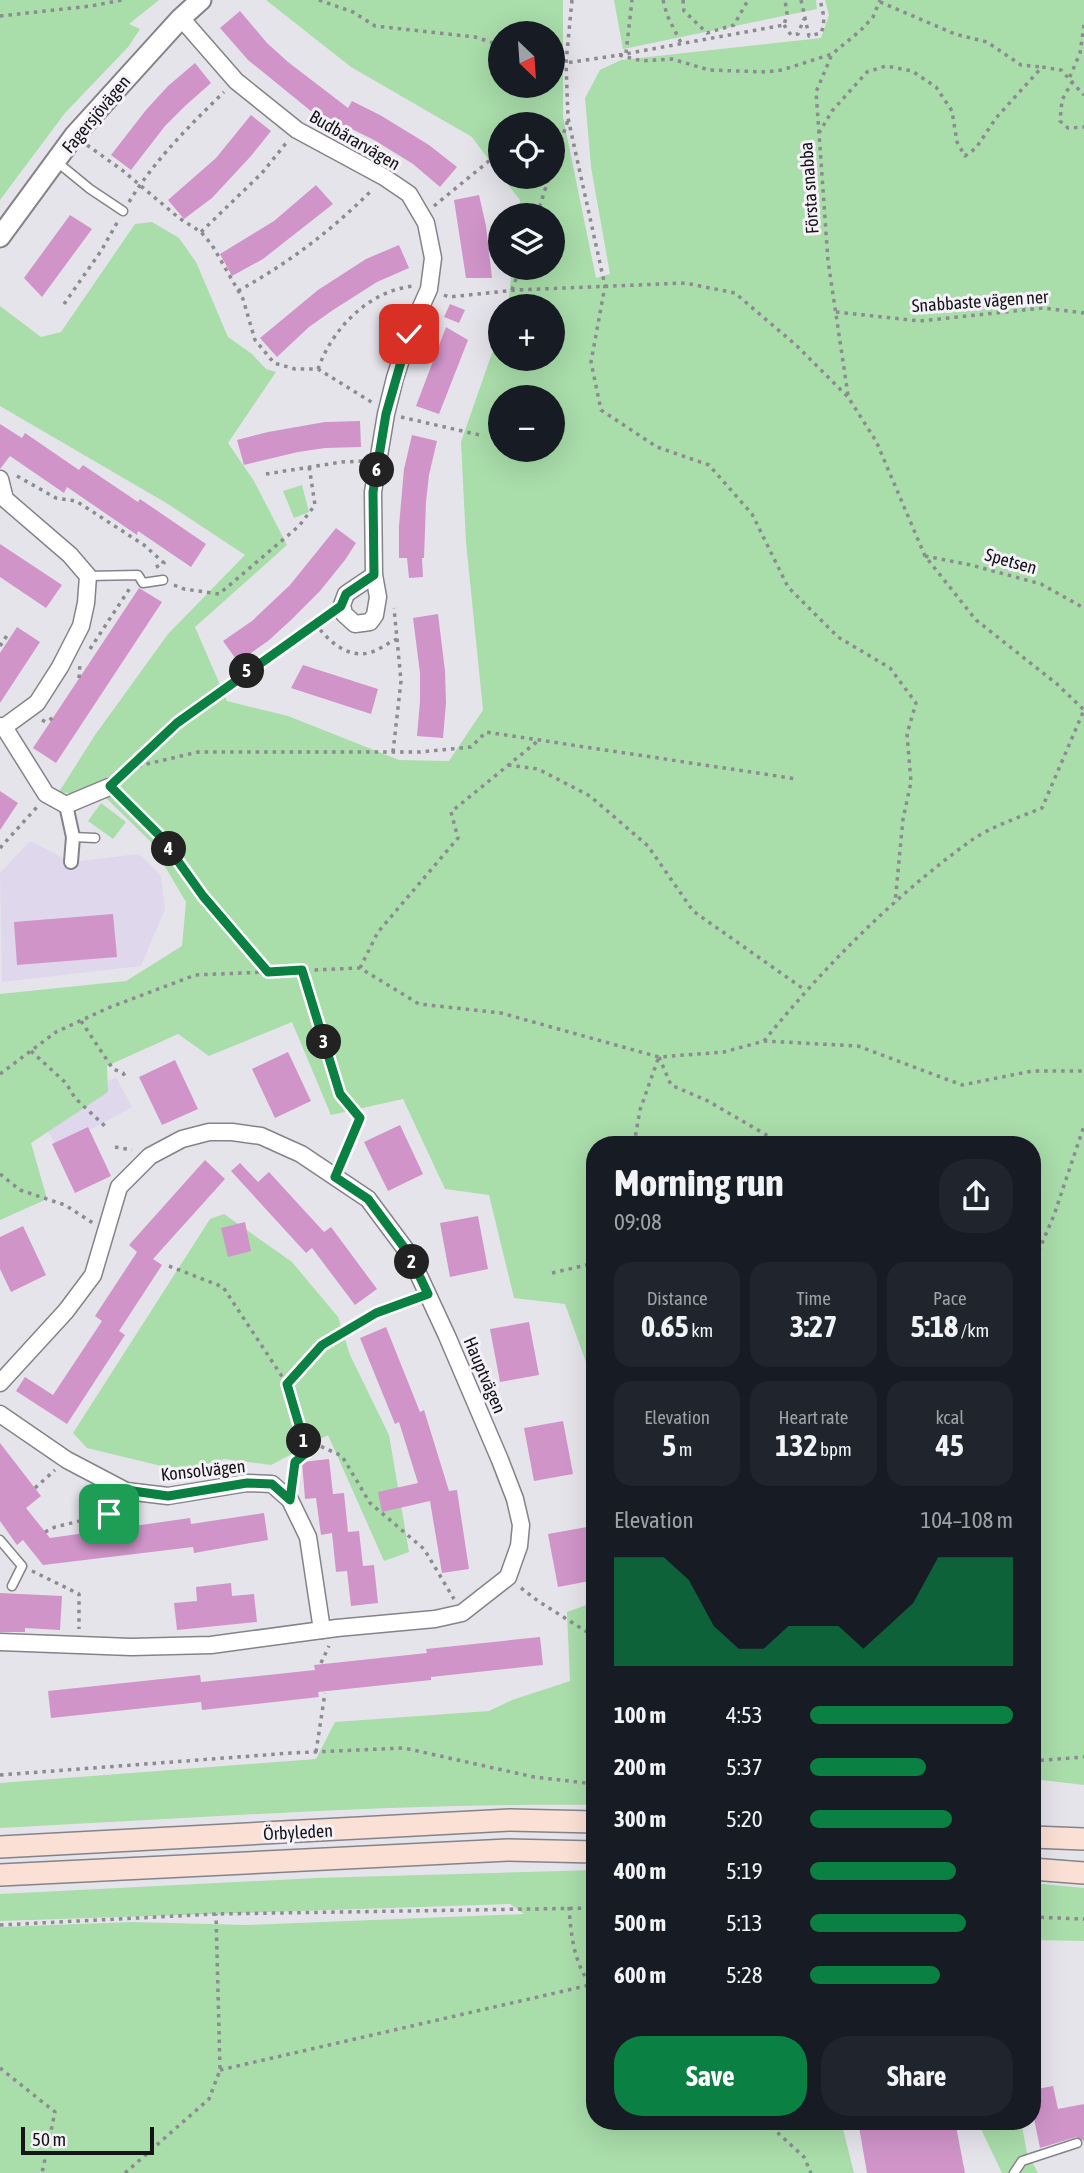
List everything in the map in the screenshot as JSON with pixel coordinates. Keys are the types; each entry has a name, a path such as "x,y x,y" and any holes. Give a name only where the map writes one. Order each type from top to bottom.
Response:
{"main road":[{"name":"Örbyleden","path":"0,1847 510,1820 586,1822"},
{"path":"1041,1837 1084,1839"},
{"name":"Örbyleden","path":"0,1875 508,1850 586,1852"},
{"path":"1041,1870 1084,1872"}],"street":[{"name":"Fagersjövägen","path":"0,237 74,136 181,18 201,0"},
{"name":"Budbärarvägen","path":"181,18 236,81 297,130 384,177 431,212 426,223 433,258 430,288 402,354 383,410 373,492 374,575 378,597 375,615 370,622 355,624 344,614 341,606"},
{"path":"6,476 5,499 70,555 88,576 81,626 60,667 37,703 2,726 46,794 66,805 73,837 71,862"},
{"path":"341,606 346,594 374,575"},
{"path":"66,805 109,786"},
{"name":"Hauptvägen","path":"0,1383 66,1311 93,1275 120,1188 150,1156 182,1139 209,1132 261,1136 301,1154 368,1199 409,1254 515,1499 521,1525 519,1546 508,1577"},
{"name":"Konsolvägen","path":"0,1414 67,1460 126,1490 168,1496 247,1483 272,1484 290,1500"},
{"path":"290,1500 308,1537 322,1630"},
{"path":"0,1642 131,1647 211,1645 322,1630 394,1625 462,1613 508,1577"}],"lane":[{"path":"57,162 123,211"},
{"path":"88,576 138,575 142,583 163,580"},
{"path":"73,837 95,838"},
{"path":"0,1540 22,1566 12,1586"},
{"path":"1014,2173 1022,2161 1077,2143"}],"path":[{"path":"0,16 122,0"},
{"path":"319,0 353,12 375,26 475,37 488,41"},
{"path":"572,0 566,63 568,118 605,286 591,362 601,410 657,447 709,465 752,514 788,587 838,637 890,668 916,703 907,734 911,782 903,819 895,903"},
{"path":"626,53 632,0"},
{"path":"663,0 681,44"},
{"path":"683,0 684,11 707,33 734,25 748,0"},
{"path":"784,25 787,14 785,0"},
{"path":"802,0 809,36 821,33 824,16 820,0"},
{"path":"619,55 642,61 672,59 709,70 782,70 832,54 873,17 880,1 955,34 987,41 1021,65 1061,70 1084,95"},
{"path":"784,25 791,35 798,34 805,17"},
{"path":"566,63 784,25"},
{"path":"1084,25 1080,53 1069,79 1072,82 1062,100 1060,121 1069,128 1084,127"},
{"path":"819,133 816,92 832,54"},
{"name":"Första snabba","path":"848,397 828,261 819,133 832,111 867,72 887,66 912,71 936,87 952,111 957,142 965,156 976,148 996,118 1042,67"},
{"path":"64,304 101,251 140,184 195,121 236,81"},
{"path":"565,127 568,118"},
{"path":"201,232 262,173 297,130"},
{"path":"74,136 201,232 212,245 243,299 255,340 274,363 295,369 318,369 383,410 484,436"},
{"path":"431,212 488,162"},
{"path":"238,291 313,244 340,223 384,177"},
{"path":"429,200 431,212"},
{"path":"512,290 516,280"},
{"path":"318,369 337,332 362,308 393,290 411,286 430,288 449,297 512,290 685,283 735,293 797,346 848,397 876,441 925,556 976,620 1057,684 1084,710 1042,808 971,841 895,903 805,990 764,1041"},
{"name":"Snabbaste vägen ner","path":"835,312 920,321 1043,308 1084,313"},
{"path":"266,474 342,461 378,460"},
{"path":"163,580 184,589 219,594 299,526 315,505 309,466"},
{"path":"6,476 55,498 76,501 123,531 164,563 138,575"},
{"path":"123,531 128,524"},
{"name":"Spetsen","path":"925,556 1041,584 1084,608"},
{"path":"268,972 203,896 160,836 109,786 177,723 341,606"},
{"path":"0,646 8,634"},
{"path":"393,752 401,681 397,639"},
{"path":"79,678 80,663"},
{"path":"42,720 46,722 54,717"},
{"path":"130,768 198,752 393,752 471,747 486,732 797,779"},
{"path":"360,968 378,932 458,838 452,812 539,740"},
{"path":"508,765 538,769 590,796 648,846 692,911 805,990"},
{"path":"0,848 43,799 66,805"},
{"path":"0,1074 56,1032 195,975 360,968 419,1004 501,1013 659,1057 724,1052 764,1041 858,1046 962,1085 1032,1071 1084,1071"},
{"path":"302,970 340,1094 360,1118 335,1177"},
{"path":"81,1021 113,1069 123,1073 126,1078"},
{"path":"31,1051 66,1083 75,1098 107,1128"},
{"path":"635,1136 640,1110 659,1057"},
{"path":"659,1057 671,1085 708,1101 768,1136"},
{"path":"1041,1246 1084,1126"},
{"path":"115,1147 138,1152"},
{"path":"0,1174 20,1190 65,1205 105,1231"},
{"path":"552,1273 586,1265"},
{"path":"169,1266 223,1287 287,1384 307,1452"},
{"path":"287,1384 322,1345 376,1313 428,1294"},
{"path":"290,1500 295,1462 317,1445 342,1456 370,1503 424,1549 462,1613"},
{"path":"34,1488 67,1460"},
{"path":"45,1532 55,1527 109,1514 126,1490"},
{"path":"22,1566 79,1594 80,1645"},
{"path":"508,1577 538,1601 586,1631"},
{"path":"316,1752 325,1693"},
{"path":"0,1775 404,1748 534,1777 586,1783"},
{"path":"1041,1760 1084,1757"},
{"path":"569,1908 573,1949 586,1976"},
{"path":"0,1925 216,1914 586,1908"},
{"path":"125,2173 209,2099 220,2070 216,1914"},
{"path":"1041,1917 1084,1919"},
{"path":"220,2070 586,1985"},
{"path":"0,2068 55,2112 42,2173"},
{"path":"775,2130 804,2157 811,2173"}],"shaded area":[{"path":"30,841 71,862 139,854 161,876 165,909 141,966 2,982 0,873"},
{"path":"116,1077 132,1107 57,1148 40,1116"}],"green space":[{"path":"0,0 159,0 129,24 140,29 129,46 65,113 0,200"},
{"path":"266,0 563,0 563,21 488,21 488,98 563,98 563,112 488,112 488,159 472,137 351,67"},
{"path":"614,0 816,0 817,9 623,49"},
{"path":"825,0 1084,0 1084,1785 1041,1780 1041,1136 586,1136 586,1362 565,1304 514,1298 489,1195 445,1189 403,1099 331,1115 292,1022 209,1056 178,1034 107,1066 108,1092 31,1143 47,1199 0,1220 0,994 126,981 182,946 186,902 150,841 106,798 59,792 95,735 168,634 245,555 168,504 0,406 0,306 41,337 61,332 135,224 152,222 179,238 196,262 228,337 252,354 266,369 276,372 228,443 254,481 287,545 195,627 227,701 288,716 399,760 449,761 483,710 466,542 461,442 488,364 488,371 565,371 565,294 509,294 511,280 565,280 565,203 520,203 511,189 565,189 565,127 596,278 610,274 591,167 585,98 600,70 621,60 821,38 829,15"},
{"path":"302,485 309,512 294,518 283,491"},
{"path":"101,803 126,822 113,839 88,821"},
{"path":"224,1214 292,1262 338,1317 350,1355 389,1435 409,1552 384,1561 328,1435 271,1465 224,1459 182,1471 87,1448 73,1433 210,1219"},
{"path":"586,1605 586,1805 446,1806 0,1828 0,1783 316,1759 335,1722 489,1711 512,1700 570,1681 567,1612"},
{"path":"586,1870 586,2130 843,2130 854,2173 0,2173 0,1927 132,1922 247,1925 524,1914 510,1904 0,1921 0,1894 316,1878"},
{"path":"1041,1884 1084,1888 1084,1941 1041,1940"},
{"path":"981,2130 1023,2130 1027,2153 1038,2173 1002,2173"}],"building":[{"path":"240,11 267,43 288,62 348,108 352,101 380,115 429,145 457,167 440,187 413,164 374,140 319,113 317,116 248,60 220,28"},
{"path":"195,63 211,83 165,126 131,170 111,155 146,110"},
{"path":"251,115 271,131 212,198 184,219 168,200 216,158"},
{"path":"316,185 333,204 263,259 232,276 220,254 274,221"},
{"path":"479,195 488,243 488,278 466,278 454,200"},
{"path":"70,215 92,229 42,297 24,278"},
{"path":"399,245 409,268 377,282 333,310 309,327 277,357 260,338 318,290 366,259"},
{"path":"450,304 465,310 459,323 444,317"},
{"path":"446,327 468,340 439,414 416,406"},
{"path":"360,421 361,447 298,452 244,465 237,440 325,422"},
{"path":"0,424 22,438 25,433 79,470 83,465 138,502 140,499 206,544 191,567 138,531 137,535 67,487 64,493 10,456 0,469"},
{"path":"412,435 437,441 426,502 423,577 409,578 407,558 399,558 399,526 404,469"},
{"path":"336,528 356,543 345,560 320,591 291,620 268,641 238,662 223,641 252,621 290,585"},
{"path":"0,544 62,585 46,608 0,577"},
{"path":"139,588 162,602 56,763 33,748"},
{"path":"438,614 445,671 443,738 417,736 420,673 413,618"},
{"path":"17,627 40,642 0,703 0,653"},
{"path":"303,665 378,689 371,714 291,688"},
{"path":"0,791 18,803 0,830"},
{"path":"113,914 117,957 17,965 14,922"},
{"path":"288,1052 311,1101 275,1118 252,1069"},
{"path":"175,1060 198,1109 162,1125 139,1077"},
{"path":"400,1125 423,1174 388,1191 364,1142"},
{"path":"88,1127 111,1176 75,1193 52,1144"},
{"path":"205,1160 225,1179 153,1259 162,1265 119,1331 125,1335 67,1424 16,1391 25,1377 53,1395 102,1321 95,1316 137,1252 129,1245"},
{"path":"240,1163 258,1182 269,1172 324,1232 331,1227 377,1289 355,1305 312,1248 306,1253 231,1171"},
{"path":"478,1216 488,1269 450,1277 440,1223"},
{"path":"245,1222 251,1251 228,1257 221,1228"},
{"path":"23,1226 46,1275 11,1292 0,1269 0,1237"},
{"path":"529,1322 539,1375 500,1382 490,1329"},
{"path":"386,1327 420,1412 424,1410 449,1491 457,1490 469,1569 442,1573 430,1501 382,1512 378,1492 418,1483 399,1422 395,1424 360,1338"},
{"path":"563,1421 573,1474 534,1481 524,1428"},
{"path":"0,1443 41,1496 26,1508 50,1538 190,1518 191,1524 264,1513 268,1540 194,1553 193,1547 43,1565 23,1540 17,1545 0,1521"},
{"path":"329,1459 333,1494 344,1493 348,1532 359,1531 363,1566 374,1565 378,1603 351,1606 347,1571 336,1572 332,1533 321,1535 316,1498 305,1499 302,1462"},
{"path":"586,1527 586,1582 558,1587 548,1534"},
{"path":"231,1583 232,1596 254,1594 257,1622 177,1630 174,1603 197,1601 196,1587"},
{"path":"0,1593 62,1596 60,1630 25,1628 25,1632 0,1632"},
{"path":"540,1637 543,1665 431,1677 431,1680 318,1692 319,1697 202,1710 201,1702 51,1718 48,1691 200,1675 201,1682 315,1670 314,1665 427,1653 426,1649"},
{"path":"1053,2086 1058,2109 1084,2104 1084,2141 1076,2137 1040,2148 1036,2130 1041,2130 1041,2088"},
{"path":"860,2130 957,2130 965,2173 867,2173"}],"route":[{"path":"109,1514 126,1490 168,1496 247,1483 272,1484 290,1500 295,1462 307,1452 287,1384 322,1345 376,1313 428,1294 409,1254 368,1199 335,1177 360,1118 340,1094 302,970 268,972 203,896 160,836 110,786 177,723 341,606 346,594 374,575 373,492 386,414 409,334"}]}
